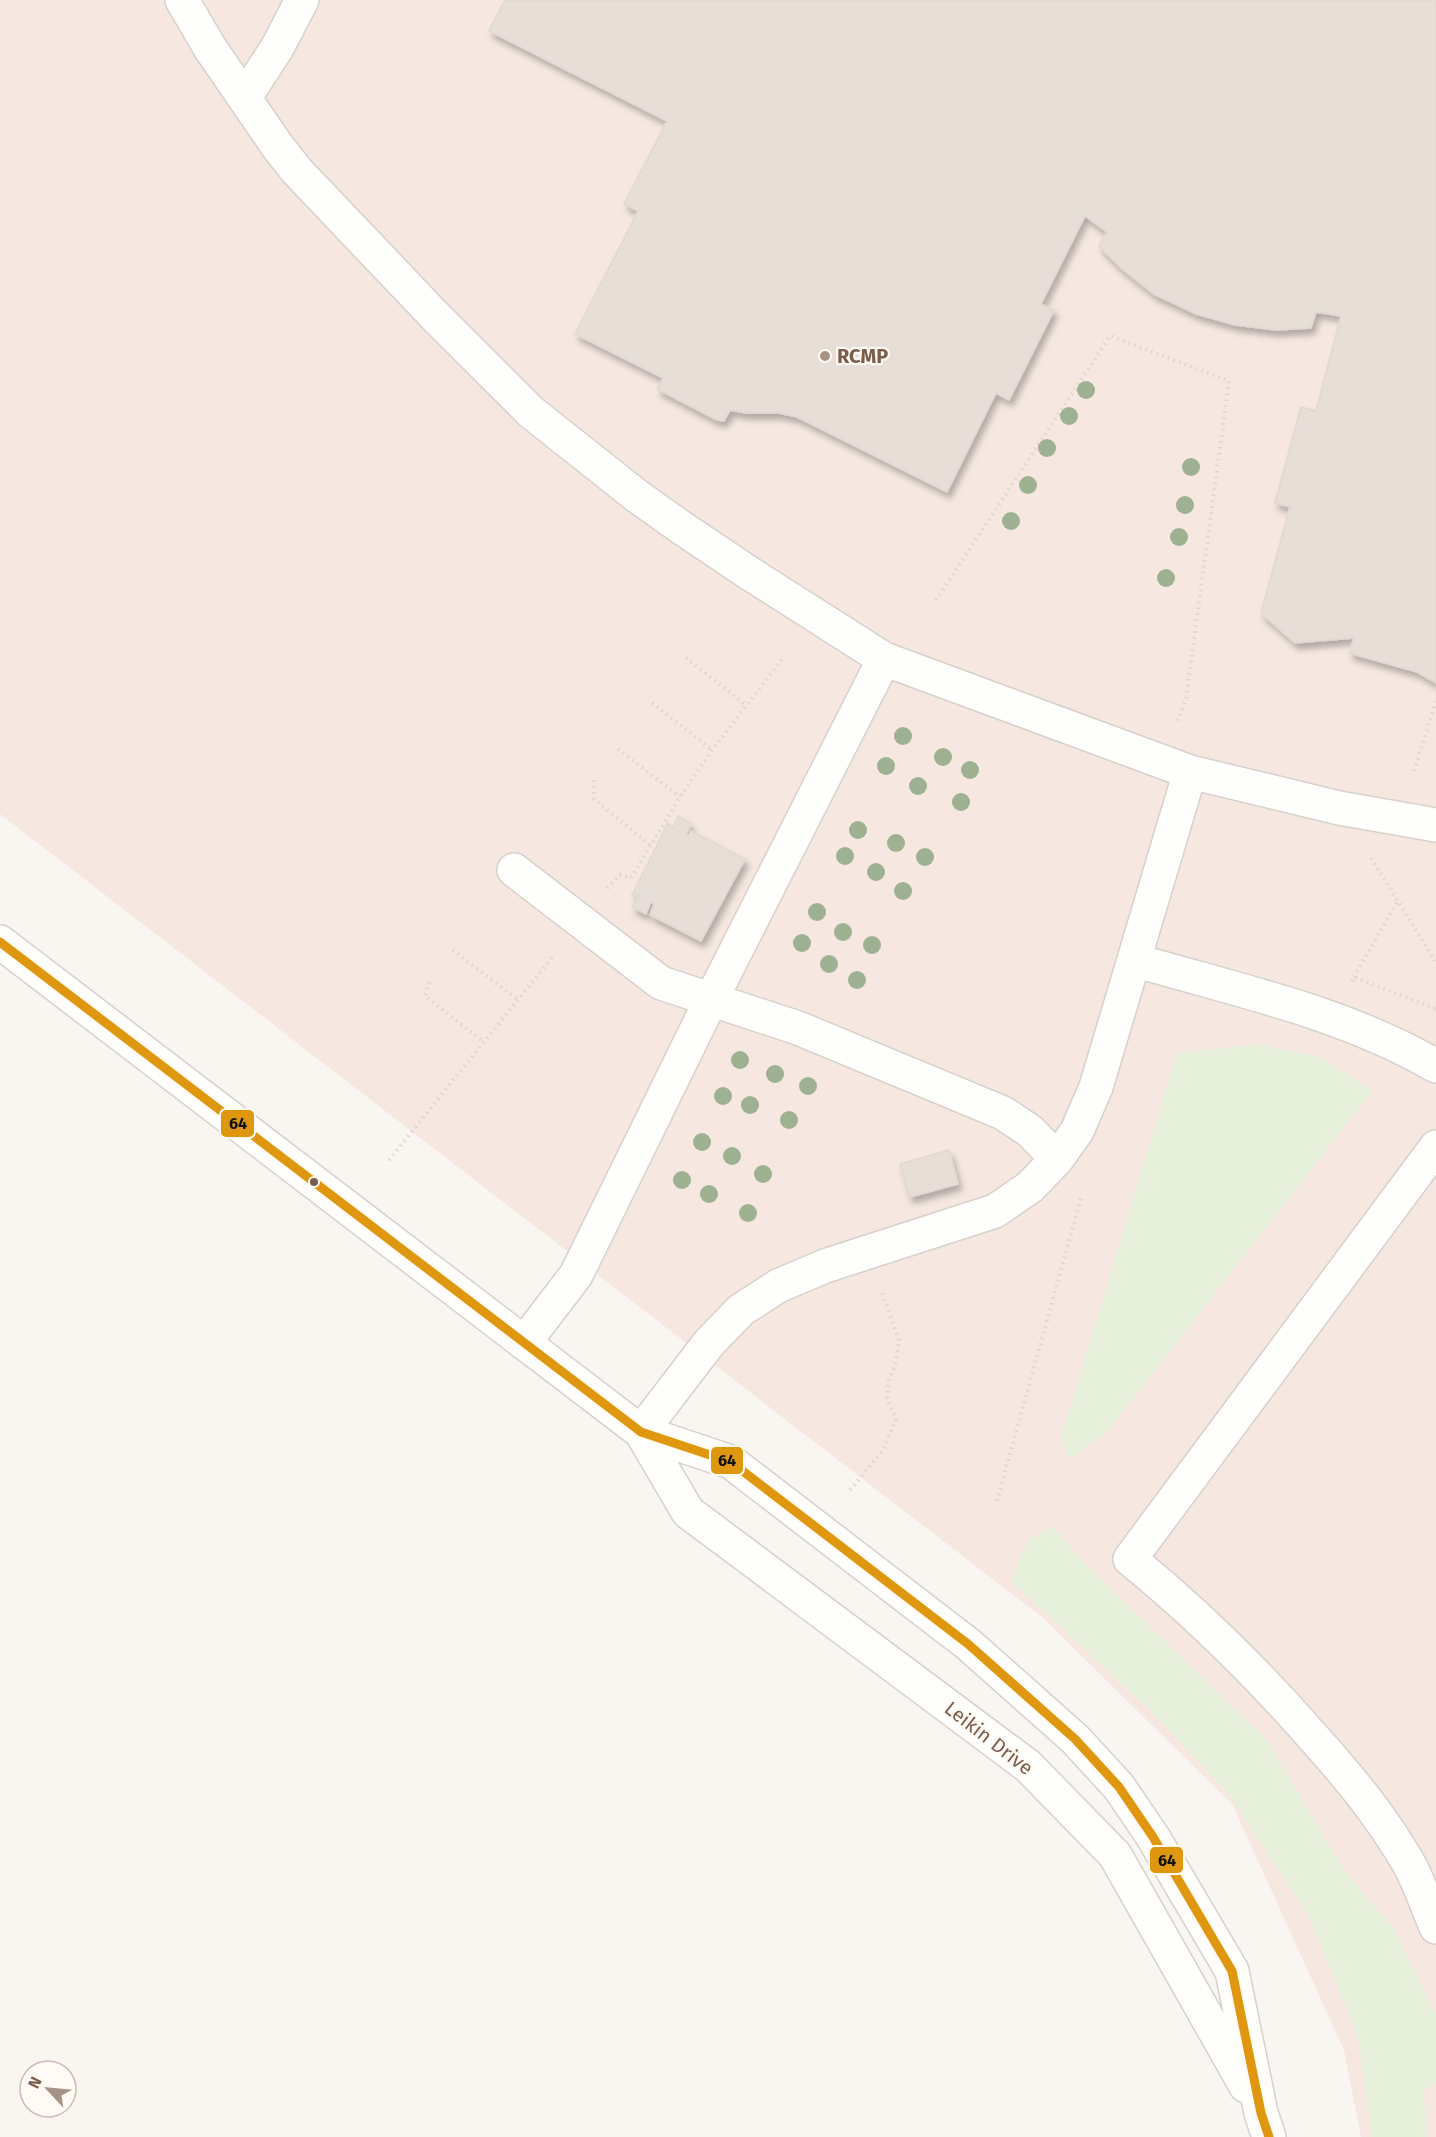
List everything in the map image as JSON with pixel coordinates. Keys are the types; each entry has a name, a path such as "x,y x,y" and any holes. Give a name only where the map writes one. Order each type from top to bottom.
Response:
{"street":[{"path":"182,0 210,48 297,171 434,315 531,412 637,496 749,573 884,659 1176,767 1339,808 1436,825"},
{"path":"245,97 277,48 302,0"},
{"path":"524,1343 576,1275 712,998 884,659"},
{"path":"641,1432 709,1343 741,1310 778,1286 825,1266 995,1211 1030,1187 1057,1159 1077,1131 1096,1087 1134,960 1176,767"},
{"path":"514,870 661,983 798,1028 1003,1113 1030,1131 1057,1159"},
{"name":"Leikin Drive","path":"0,942 641,1432 731,1462 968,1644 1075,1739 1119,1786 1153,1837 1232,1971 1265,2125"},
{"path":"1134,960 1328,1016 1382,1037 1436,1066"},
{"path":"1436,1147 1131,1559 1176,1596 1280,1698 1353,1781 1380,1816 1410,1866 1436,1927"},
{"name":"Leikin Drive","path":"641,1432 688,1512 1028,1766 1115,1855 1265,2125"}],"path":[{"path":"936,600 1110,336 1229,381 1176,767"},
{"path":"389,1160 594,902 620,875 632,878 680,797 712,750 784,657"},
{"path":"686,658 747,705"},
{"path":"1414,771 1436,701"},
{"path":"652,703 712,750"},
{"path":"618,749 680,797"},
{"path":"594,780 594,799 650,845"},
{"path":"1366,849 1436,962"},
{"path":"1354,977 1398,900"},
{"path":"453,950 518,1000"},
{"path":"429,982 426,996 484,1042"},
{"path":"997,1501 1083,1190 1057,1159"},
{"path":"850,1490 883,1450 896,1419 886,1399 888,1380 895,1366 899,1340 870,1252"}],"shaded area":[{"name":"RCMP","path":"0,0 1436,0 1436,2137 1361,2137 1344,2050 1232,1804 1043,1618 0,814"}],"green space":[{"path":"1256,1044 1319,1057 1373,1090 1108,1431 1070,1459 1061,1438 1177,1053"},
{"path":"1053,1527 1087,1566 1266,1739 1344,1870 1394,1929 1436,2015 1436,2084 1424,2090 1426,2137 1372,2137 1357,2033 1306,1911 1227,1792 1147,1707 1010,1580 1030,1538"}],"building":[{"name":"RCMP","path":"505,0 1436,0 1436,683 1417,672 1349,653 1354,638 1295,643 1261,613 1290,507 1275,503 1301,407 1316,411 1341,316 1316,312 1311,328 1276,330 1235,325 1196,314 1154,294 1121,268 1099,246 1107,232 1085,216 1041,304 1054,310 1009,400 996,393 947,492 797,417 779,413 746,413 730,410 724,421 717,420 657,389 663,378 575,334 638,211 624,204 667,121 489,31"},
{"path":"678,816 691,824 686,835 688,836 691,831 745,859 701,941 650,915 654,904 651,902 646,914 632,907 639,895 632,895 668,823 673,828"},
{"path":"949,1150 958,1184 910,1197 900,1164"}],"transit line":[{"name":"64","path":"0,942 641,1432 731,1462 968,1644 1075,1739 1119,1787 1153,1837 1232,1971 1261,2113 1269,2137"}],"place":[{"name":"RCMP","path":"825,356"}]}
